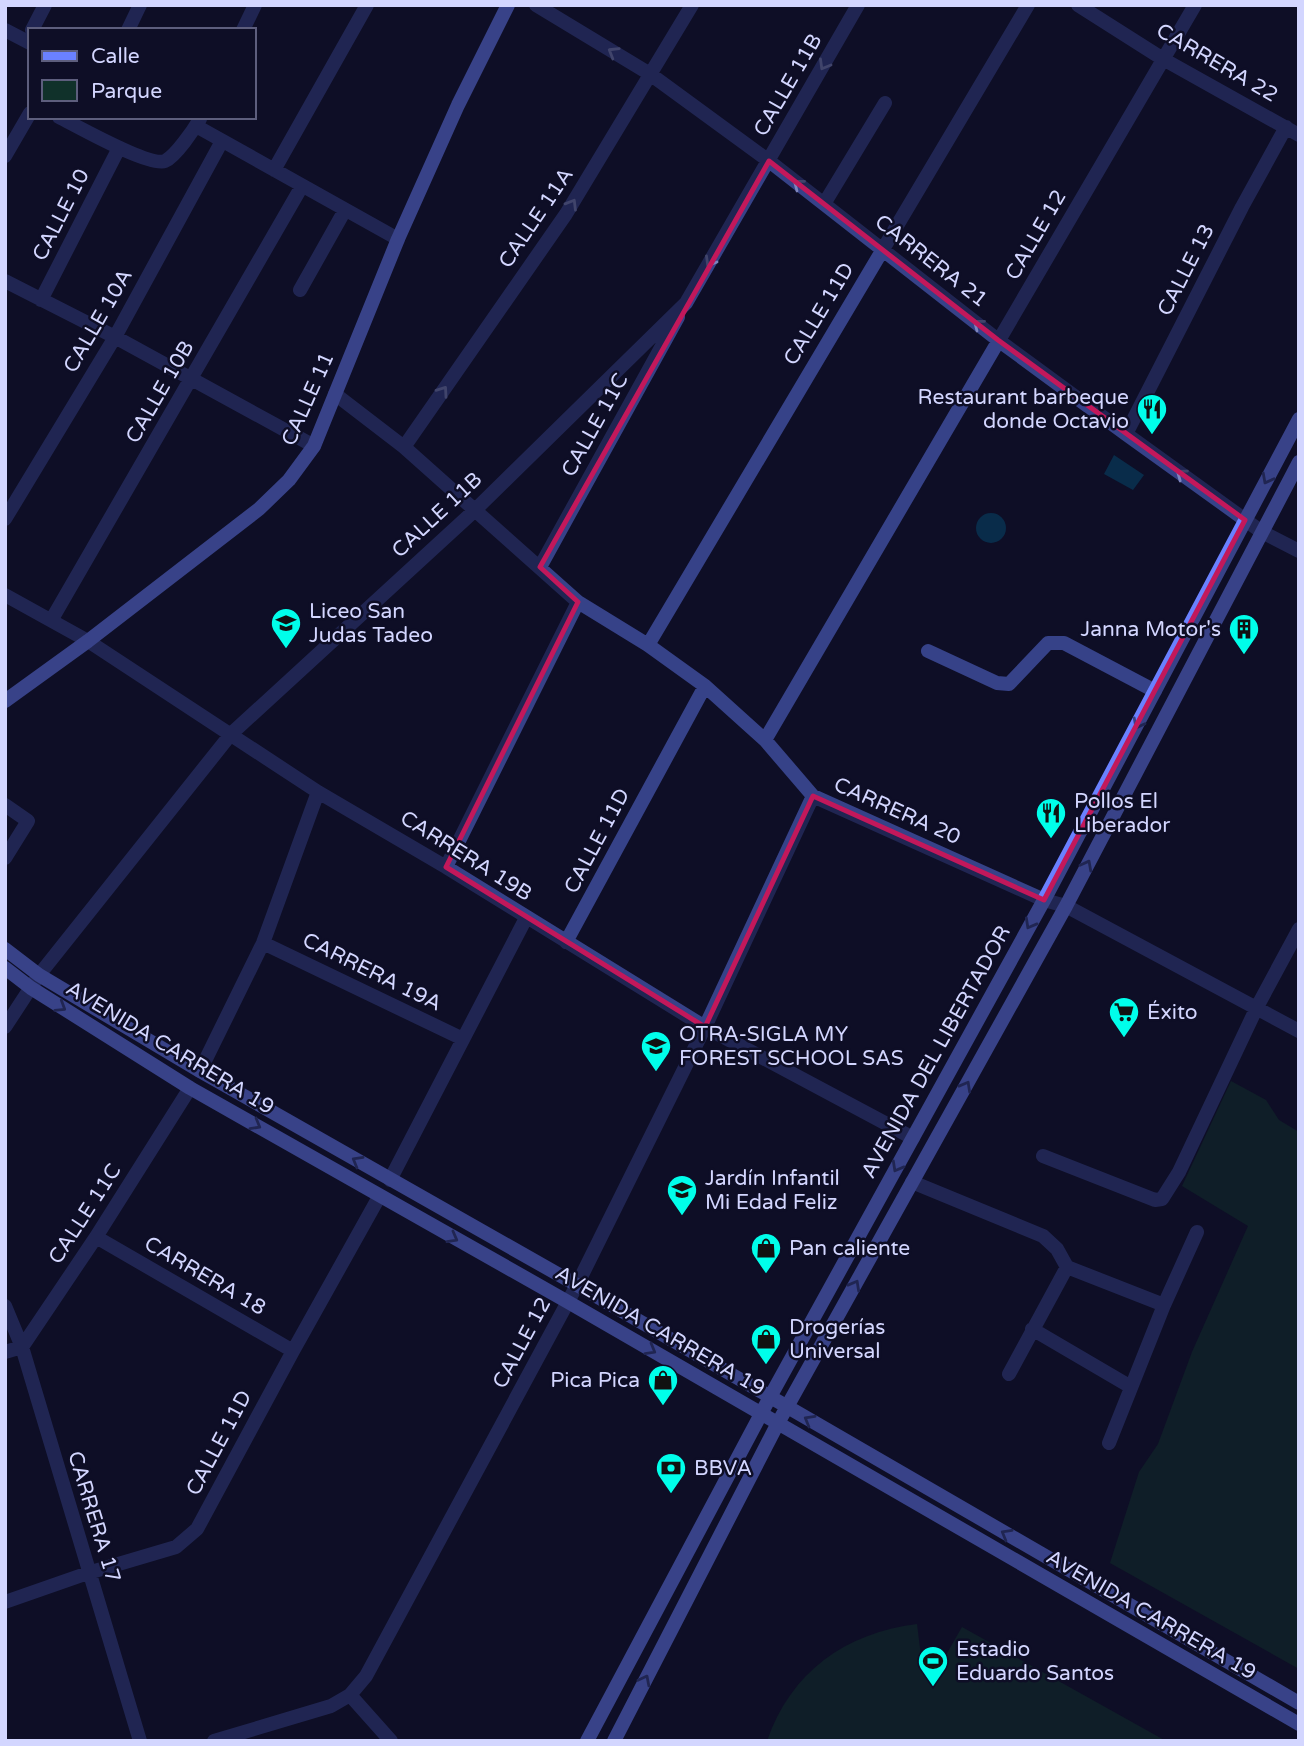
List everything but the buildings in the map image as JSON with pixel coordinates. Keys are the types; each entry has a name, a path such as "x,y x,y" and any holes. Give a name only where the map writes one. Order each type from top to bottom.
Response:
{"main road":[{"name":"CALLE 11","path":"5,701 88,641 259,509 289,480 314,446 398,239 458,105 508,5"},
{"name":"AVENIDA DEL LIBERTADOR","path":"587,1741 769,1397 1044,900 1299,419"},
{"name":"AVENIDA DEL LIBERTADOR","path":"614,1741 778,1423 1066,906 1299,462"},
{"name":"AVENIDA CARRERA 19","path":"5,949 39,975 200,1072 577,1285 1299,1703"},
{"name":"AVENIDA CARRERA 19","path":"5,968 30,988 190,1088 568,1302 1299,1724"}],"street":[{"path":"34,28 46,5"},
{"path":"129,28 140,5"},
{"path":"244,28 255,5"},
{"path":"274,170 367,5"},
{"name":"CARRERA 21","path":"536,5 650,74 769,161 998,340 1262,532 1299,551"},
{"name":"CALLE 11A","path":"404,447 566,214 692,5"},
{"name":"CALLE 11B","path":"5,1027 39,975 231,734 474,511 686,303 858,5"},
{"name":"CALLE 11D","path":"648,645 1028,5"},
{"name":"CARRERA 22","path":"1079,5 1163,59 1293,131"},
{"name":"CALLE 12","path":"765,740 1195,5"},
{"path":"5,30 28,37"},
{"path":"824,204 885,103"},
{"path":"5,156 28,116"},
{"path":"63,119 119,148 152,161 164,162 173,155 198,122 222,141 398,239"},
{"name":"CALLE 13","path":"1126,434 1241,207 1293,131"},
{"name":"CALLE 10A","path":"5,519 115,337 222,141"},
{"name":"CALLE 10","path":"41,300 119,148"},
{"name":"CALLE 10B","path":"52,619 302,186"},
{"path":"300,290 345,209"},
{"path":"5,281 115,337 314,446"},
{"name":"CALLE 11C","path":"540,567 686,303"},
{"name":"CARRERA 20","path":"335,394 404,447 578,602 648,645 705,685 765,740 813,796 1044,900 1066,906 1299,1031"},
{"name":"CARRERA 19B","path":"5,596 52,619 88,641 318,792 446,867 705,1027 913,1138"},
{"path":"446,867 578,602"},
{"path":"928,650 997,683 1009,684 1048,643 1064,643 1155,691"},
{"name":"CALLE 11D","path":"566,942 705,685"},
{"path":"200,1072 264,943 318,792"},
{"name":"CALLE 12","path":"214,1741 331,1706 350,1695 366,1676 577,1285 705,1027 813,796"},
{"path":"5,806 28,821 5,858"},
{"path":"390,1180 526,918"},
{"path":"1043,1156 1155,1200 1163,1199 1179,1172 1256,1007 1299,929"},
{"name":"CARRERA 19A","path":"264,943 463,1039"},
{"name":"CALLE 11C","path":"22,1347 96,1237 190,1088"},
{"path":"912,1182 1043,1236 1057,1249 1067,1267 1164,1305"},
{"name":"CALLE 11D","path":"5,1602 88,1573 177,1547 197,1529 379,1196"},
{"path":"1109,1443 1164,1305 1197,1231"},
{"name":"CARRERA 18","path":"96,1237 293,1351"},
{"path":"1009,1374 1067,1267"},
{"name":"CARRERA 17","path":"5,1306 22,1347 140,1741"},
{"path":"1032,1329 1131,1387"},
{"path":"5,1352 22,1347"},
{"path":"350,1695 391,1741"}],"highlighted area":[{"path":"769,161 998,340 1245,520 1044,900 813,796 705,1027 446,867 578,602 540,567"}],"green space":[{"path":"1231,1081 1266,1100 1279,1120 1299,1132 1299,1669 1110,1563 1139,1472 1158,1444 1192,1352 1248,1226 1182,1186"},
{"name":"Estadio Eduardo Santos","path":"917,1624 921,1656 946,1655 962,1627 1166,1741 767,1741 790,1695 824,1660 867,1636"}],"water":[{"path":"1114,455 1144,475 1133,490 1104,474"},
{"path":"991,513 997,514 1005,522 1005,534 997,542 991,543 985,542 977,534 976,528 977,522 985,514"}],"place":[{"name":"Restaurant barbeque donde Octavio","path":"1152,436"},
{"name":"Liceo San Judas Tadeo","path":"286,650"},
{"name":"Janna Motor's","path":"1244,656"},
{"name":"Pollos El Liberador","path":"1051,840"},
{"name":"Éxito","path":"1124,1039"},
{"name":"OTRA-SIGLA MY FOREST SCHOOL SAS","path":"656,1073"},
{"name":"Jardín Infantil Mi Edad Feliz","path":"682,1217"},
{"name":"Pan caliente","path":"766,1275"},
{"name":"Drogerías Universal","path":"766,1366"},
{"name":"Pica Pica","path":"663,1407"},
{"name":"BBVA","path":"671,1495"},
{"name":"Estadio Eduardo Santos","path":"933,1688"}]}
